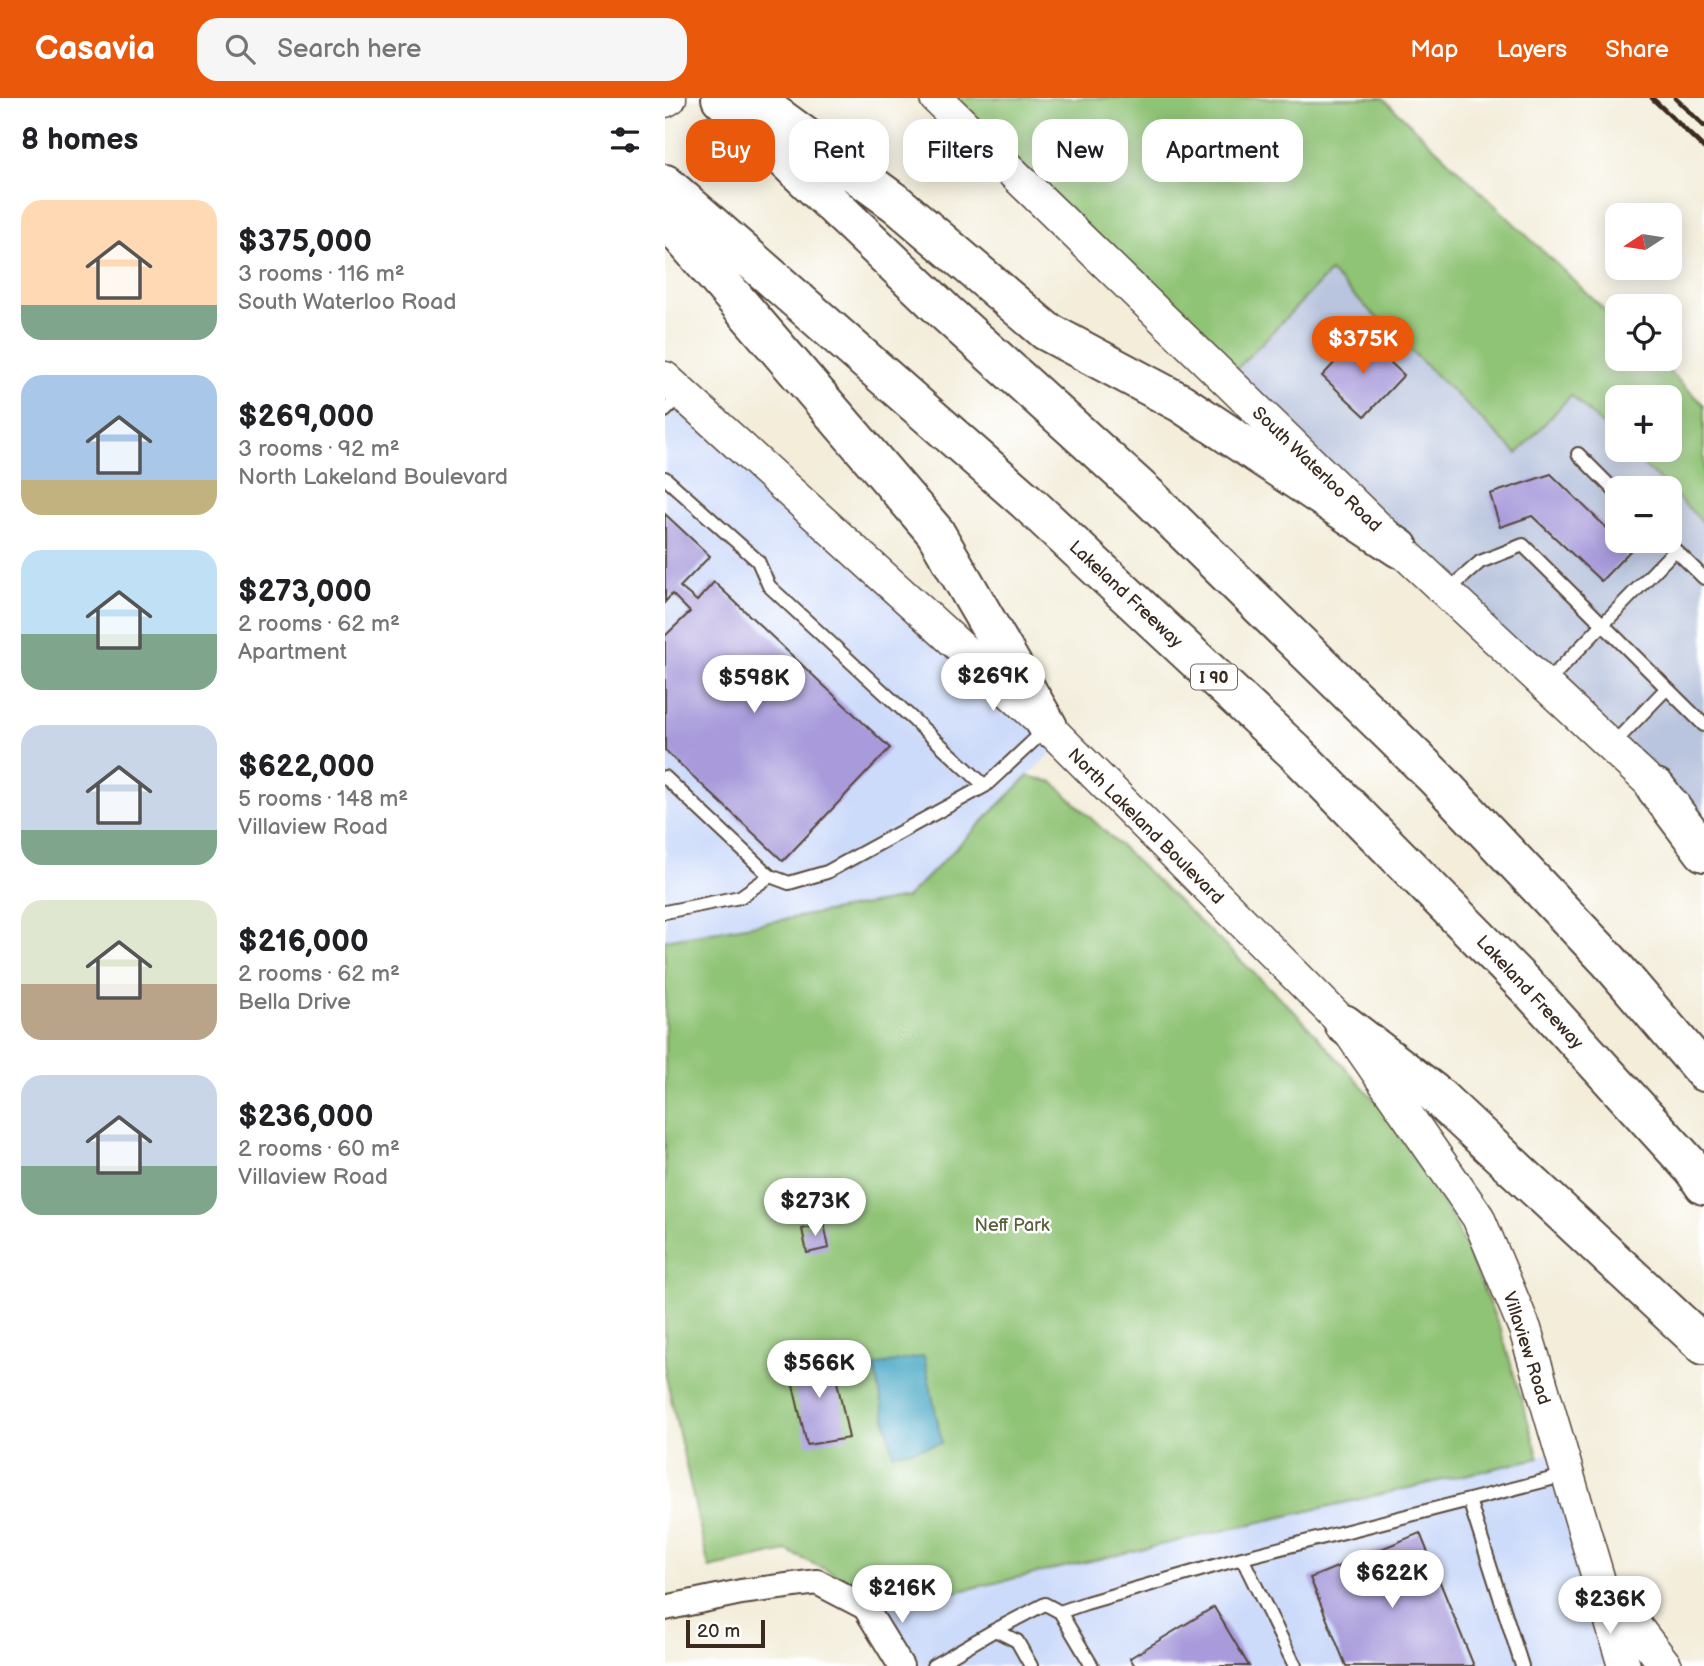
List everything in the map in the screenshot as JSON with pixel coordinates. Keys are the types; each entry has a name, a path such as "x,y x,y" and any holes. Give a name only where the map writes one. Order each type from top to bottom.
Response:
{"highway":[{"path":"721,98 789,142"},
{"path":"751,98 789,142"},
{"path":"826,182 945,312 1149,497 1436,778 1609,961 1704,1072"},
{"path":"858,182 897,204 1046,331 1181,403 1399,548"},
{"path":"671,206 935,532 1048,727"},
{"name":"Lakeland Freeway","path":"671,206 1026,501 1295,752 1534,993 1694,1170 1704,1185"},
{"path":"1656,788 1704,852"},
{"path":"1344,1024 1434,1093 1704,1345"}],"street":[{"path":"665,101 670,98"},
{"name":"South Waterloo Road","path":"936,98 1399,548 1704,834"},
{"name":"North Lakeland Boulevard","path":"671,394 1048,727 1344,1024"},
{"name":"Villaview Road","path":"1344,1024 1478,1217 1525,1329 1624,1666"},
{"path":"1595,1574 1666,1666"},
{"path":"665,1608 741,1592 817,1582 865,1607 901,1666"}],"lane":[{"path":"1579,454 1605,481"},
{"path":"665,478 758,561 769,586 985,786"},
{"path":"1446,592 1480,562 1523,545 1704,724"},
{"path":"1545,684 1603,624 1663,553"},
{"path":"1678,553 1704,578"},
{"path":"1611,747 1666,688"},
{"path":"665,778 770,876 789,883 827,872 985,786 1048,727"},
{"path":"665,912 740,897 770,876"},
{"path":"1061,1612 1242,1558 1567,1475"},
{"path":"1469,1500 1523,1666"},
{"path":"1242,1558 1295,1666"},
{"path":"933,1666 1045,1604 1061,1612 1092,1666"},
{"path":"995,1630 1017,1641 1031,1666"}],"shaded area":[{"path":"1329,272 1517,453 1571,395 1605,428 1605,462 1641,462 1655,476 1605,476 1605,553 1682,553 1682,501 1704,523 1704,834 1226,380"},
{"path":"665,378 1062,742 906,898 665,940"},
{"path":"1560,1450 1623,1666 901,1666 865,1607 1492,1469"}],"green space":[{"path":"936,98 1383,98 1605,311 1605,371 1669,371 1704,405 1704,523 1682,502 1682,476 1655,476 1640,462 1682,462 1682,385 1605,385 1605,428 1571,395 1517,454 1330,272 1226,380 1018,178 1018,119 958,119"},
{"name":"Neff Park","path":"1028,776 1053,782 1299,1016 1381,1107 1454,1221 1501,1331 1539,1458 899,1605 787,1551 709,1568 665,1372 665,940 906,898"}],"water":[{"path":"924,1356 942,1443 893,1454 874,1366"}],"building":[{"path":"1361,335 1404,375 1365,416 1322,376"},
{"path":"1551,474 1605,526 1605,553 1628,553 1601,581 1532,516 1500,527 1490,494"},
{"path":"665,514 710,556 680,587 697,601 714,582 890,748 783,861 665,750 665,636 690,612 672,594 665,602"},
{"path":"824,1224 829,1248 807,1253 802,1229"},
{"path":"831,1353 849,1438 807,1445 788,1364"},
{"path":"1420,1533 1474,1666 1346,1666 1310,1578"},
{"path":"1214,1607 1249,1666 1135,1666 1130,1658"}],"railway":[{"path":"1652,98 1704,148"},
{"path":"1675,98 1704,126"}]}
